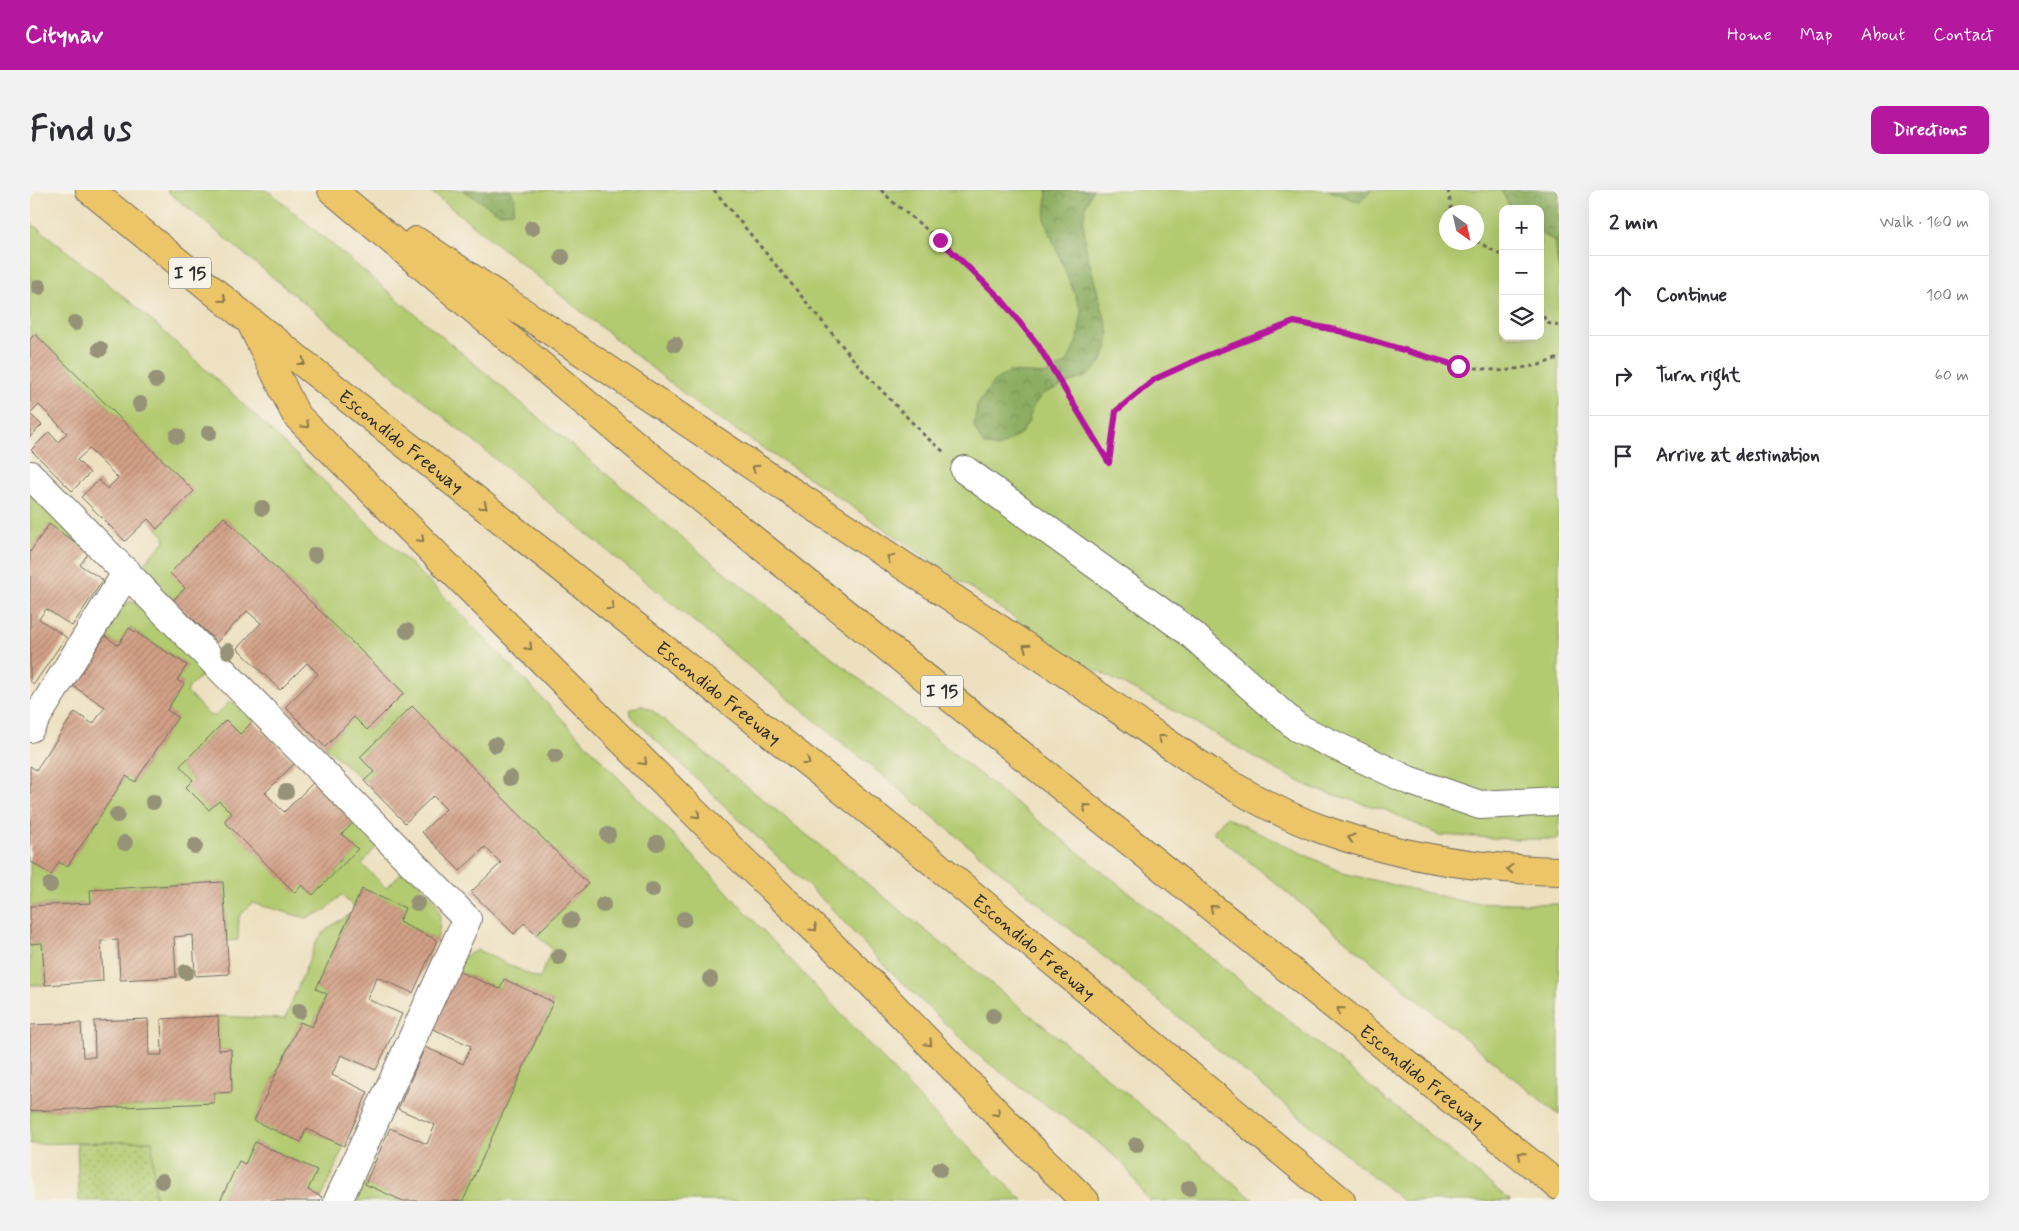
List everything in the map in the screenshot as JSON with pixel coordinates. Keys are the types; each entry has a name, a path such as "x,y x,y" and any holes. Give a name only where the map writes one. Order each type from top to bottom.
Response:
{"highway":[{"name":"Escondido Freeway","path":"90,190 250,321 922,853 1342,1201"},
{"name":"Escondido Freeway","path":"332,190 644,452 1559,1186"},
{"path":"340,190 1201,766 1245,792 1285,814 1324,830 1436,860 1487,868 1559,871"},
{"path":"250,321 296,415 718,835 871,983 1085,1201"}],"lane":[{"path":"965,470 1189,632 1298,728 1408,780 1480,805 1559,801"},
{"path":"30,475 127,572 162,612 467,920 338,1201"},
{"path":"30,728 127,572"}],"path":[{"path":"714,190 863,371 925,436 965,470"},
{"path":"881,190 894,203 940,240 1001,299 1038,345 1109,463 1116,411 1155,379 1208,355 1294,322 1336,330 1458,366 1503,371 1539,365 1559,358"},
{"path":"1448,190 1451,205"},
{"path":"1484,245 1499,254"},
{"path":"1544,318 1546,323 1559,326"}],"green space":[{"path":"166,190 267,190 698,551 1228,971 1511,1201 1403,1201"},
{"path":"429,190 1328,190 1360,202 1372,190 1501,190 1509,205 1499,205 1499,340 1544,340 1544,235 1554,240 1559,269 1559,839 1512,839 1439,835 1388,811 1314,789 1277,770 1182,715 1073,658 829,491 702,408"},
{"path":"463,190 510,190 515,198 513,212 499,213"},
{"path":"1047,190 1093,190 1086,204 1083,222 1087,254 1109,333 1107,349 1100,364 1087,376 1042,394 1033,407 1028,422 1021,433 998,448 984,445 974,427 977,406 994,381 1009,372 1046,374 1067,363 1078,338 1082,312 1045,221"},
{"path":"1328,190 1372,190 1360,202"},
{"path":"1501,190 1559,190 1559,272 1554,240 1544,235 1544,205 1509,205"},
{"path":"30,222 133,304 224,386 445,597 703,866 937,1117 1024,1201 463,1201 553,1002 504,979 500,989 457,971 465,956 478,950 539,979 552,949 536,935 588,884 412,707 360,757 374,772 364,781 325,747 354,717 368,730 403,692 225,518 185,588 173,600 142,569 144,563 165,541 164,536 157,529 193,491 36,334 30,339"},
{"path":"30,492 89,552 49,525 30,552"},
{"path":"129,602 135,602 144,608 199,669 201,676 190,686 187,692 209,715 215,716 229,702 236,704 253,721 240,734 226,720 180,766 193,780 187,787 209,810 219,801 232,814 224,821 295,892 302,885 313,895 358,850 342,834 355,821 377,846 362,864 386,888 400,874 407,873 435,901 440,917 437,940 399,922 405,908 362,889 354,907 341,895 325,911 306,918 252,903 239,917 238,940 227,941 223,882 91,890 91,903 30,906 30,861 51,874 59,862 67,867 126,776 135,782 177,717 167,710 183,684 177,680 187,665 130,628 118,645 105,636 120,609"},
{"path":"641,705 653,711 1091,1064 1255,1201 1149,1201 1123,1163 1082,1129 1029,1094 977,1054 883,964 829,906 632,717 630,710"},
{"path":"1226,817 1343,873 1466,902 1559,904 1559,1115 1213,832"},
{"path":"350,914 316,989 327,994 312,1027 300,1022 254,1121 301,1141 306,1129 344,1146 322,1197 308,1190 316,1170 255,1142 245,1164 239,1162 220,1201 155,1201 152,1141 30,1144 30,1111 214,1103 214,1093 232,1092 231,1050 219,1050 218,1016 285,1019 317,940 328,928"},
{"path":"42,943 45,985 30,985 30,944"},
{"path":"152,1141 155,1201 79,1201 77,1143"},
{"path":"365,1184 403,1201 356,1201"}],"building":[{"path":"35,334 194,491 157,529 148,519 125,541 81,497 99,480 107,489 118,478 89,449 77,460 90,473 72,491 31,450 49,432 58,442 67,433 39,405 30,414 30,339"},
{"path":"30,414 42,425 30,437"},
{"path":"224,517 404,693 367,730 354,717 325,747 285,707 318,674 307,663 280,690 237,648 261,623 247,611 217,642 173,600 185,588 170,573"},
{"path":"49,524 89,552 80,565 103,580 72,626 46,609 39,619 66,637 34,684 30,681 30,552"},
{"path":"129,628 187,665 177,680 184,684 167,710 178,717 135,782 126,776 67,867 59,862 51,875 30,861 30,766 36,770 75,712 93,724 105,707 73,686 105,636 118,645"},
{"path":"412,706 588,884 536,935 524,923 514,934 471,892 501,863 485,847 460,871 422,832 446,809 433,796 405,823 364,781 374,772 360,757"},
{"path":"226,720 240,734 253,721 295,763 265,793 284,812 315,781 355,821 342,834 358,849 313,895 302,885 295,893 224,821 232,814 219,801 209,810 186,787 193,780 180,766"},
{"path":"223,882 229,974 195,976 193,935 174,937 176,977 120,980 118,940 101,941 103,981 45,985 42,943 30,944 30,906 91,903 90,890"},
{"path":"362,889 405,908 399,922 437,940 413,993 377,977 367,999 402,1014 376,1070 341,1055 332,1075 368,1092 344,1146 306,1129 301,1142 254,1121 300,1022 312,1027 327,994 316,989"},
{"path":"457,971 500,989 504,979 553,1002 463,1201 403,1201 365,1184 390,1128 427,1144 435,1125 398,1109 425,1047 463,1064 471,1046 431,1028"},
{"path":"218,1016 219,1050 231,1049 232,1092 214,1093 214,1103 30,1111 30,1025 81,1023 83,1057 95,1057 94,1021 148,1019 149,1055 162,1055 161,1019"},
{"path":"255,1142 317,1170 308,1190 322,1197 320,1201 220,1201 239,1161 245,1164"}],"route":[{"path":"940,240 1001,299 1038,345 1075,410 1109,463 1116,411 1155,379 1208,355 1294,322 1336,330 1458,366"}]}
